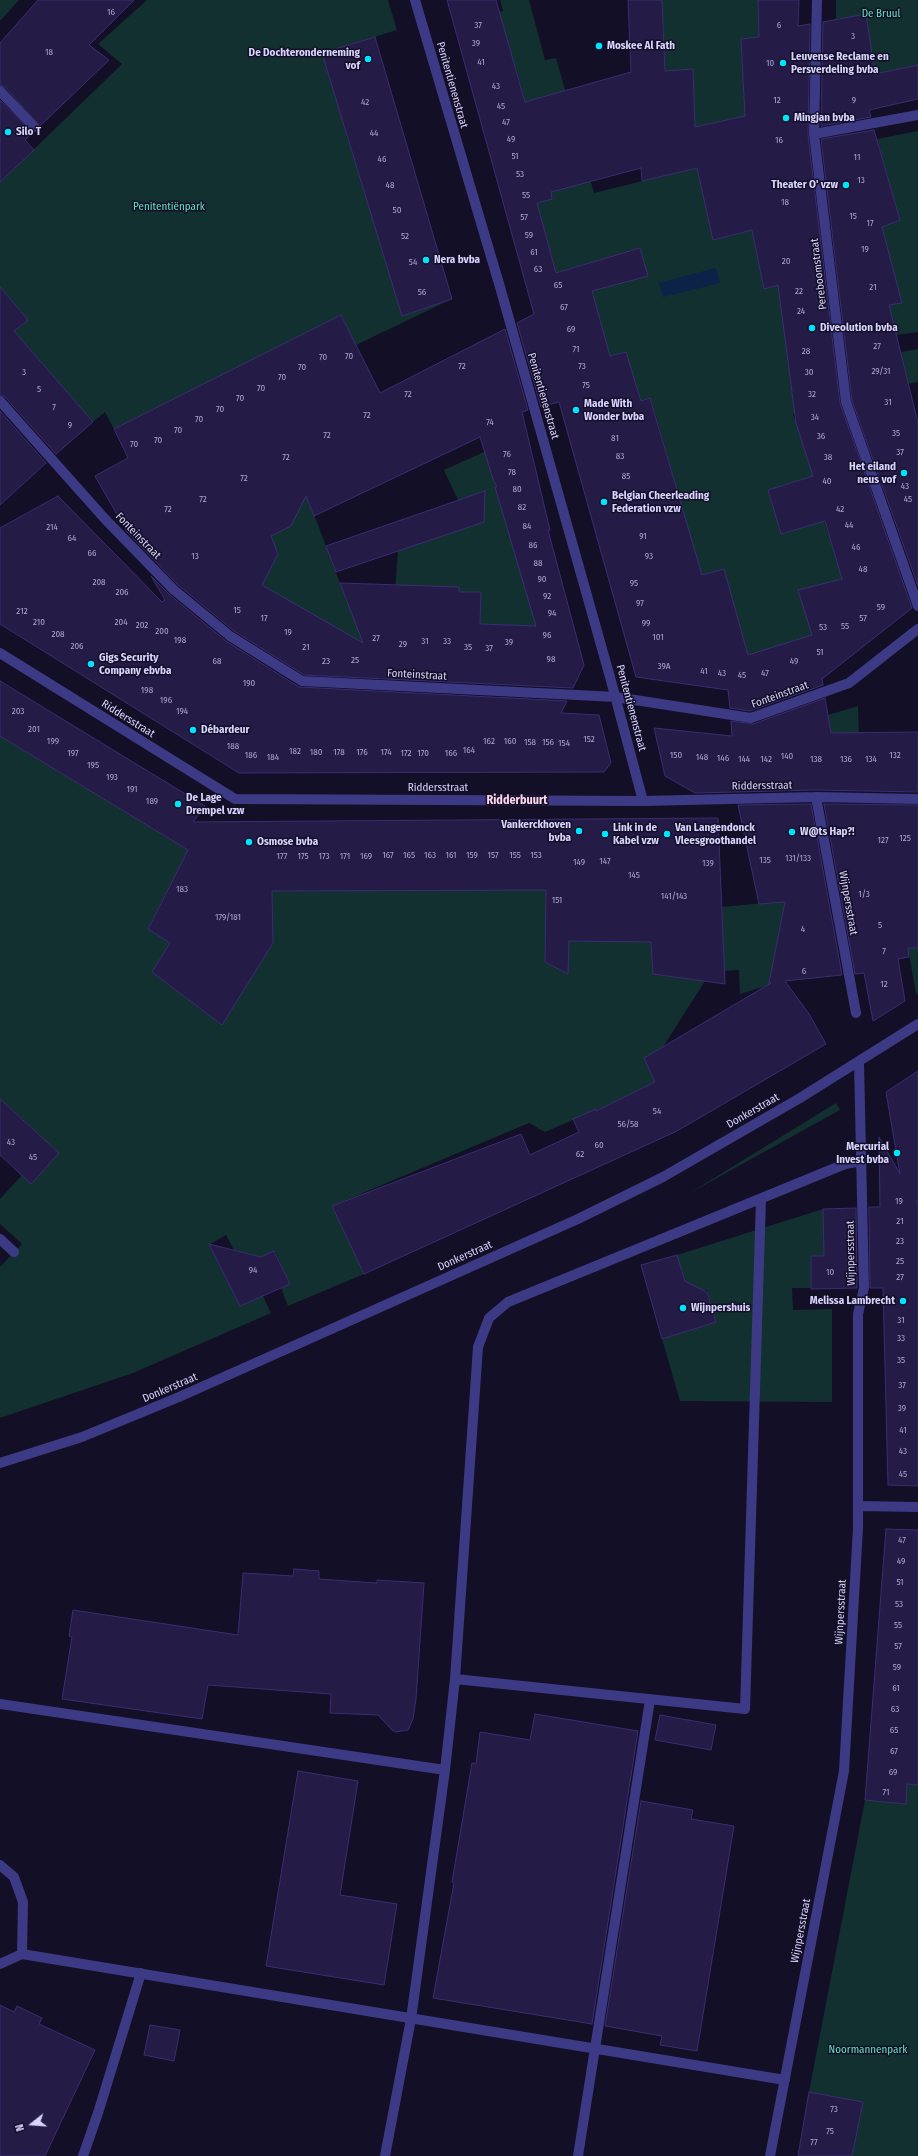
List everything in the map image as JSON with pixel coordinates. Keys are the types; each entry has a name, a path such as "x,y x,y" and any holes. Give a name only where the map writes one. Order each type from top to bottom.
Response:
{"street":[{"name":"Penitentienenstraat","path":"414,0 500,287 644,801"},
{"name":"Pereboomstraat","path":"817,0 814,134 846,402 918,606"},
{"path":"0,91 34,127"},
{"path":"814,134 918,115"},
{"name":"Fonteinstraat","path":"0,401 105,519 174,590 230,636 302,681 616,697 751,718 849,683 918,629"},
{"name":"Riddersstraat","path":"0,653 235,799 644,801 816,797 918,799"},
{"name":"Wijnpersstraat","path":"816,797 856,1013"},
{"name":"Donkerstraat","path":"0,1464 82,1437 179,1398 578,1218 663,1177 859,1063 918,1024"},
{"name":"Wijnpersstraat","path":"770,2156 844,1771 858,1506 858,1314 864,1288 859,1063"},
{"path":"385,2156 411,2019 445,1770 455,1678 478,1347 489,1318 508,1302 845,1164 861,1161"},
{"path":"455,1678 745,1709 761,1199"},
{"path":"0,1239 14,1252"},
{"path":"858,1506 918,1507"},
{"path":"578,2156 650,1700"},
{"path":"0,1704 445,1770"},
{"path":"0,1865 14,1877 23,1902 22,1954"},
{"path":"0,1964 22,1954 594,2050 785,2080"},
{"path":"83,2156 98,2114 141,1973"}],"green space":[{"path":"0,0 19,0 1,20 0,19"},
{"name":"Penitentiënpark","path":"147,0 388,0 397,30 322,53 402,316 452,299 356,345 341,315 114,429 105,412 93,422 14,331 28,320 0,287 0,182 122,64 98,44"},
{"path":"500,0 529,0 545,60 556,58 594,193 696,168 715,144 714,123 695,127 693,69 665,71 662,0 758,0 759,37 741,39 744,96 760,154 697,168 714,240 734,235 724,190 758,182 752,231 764,288 779,285 796,413 793,414 813,476 768,490 771,501 820,511 778,525 781,534 824,521 846,588 798,590 808,620 816,634 753,660 697,655 678,493 656,416 650,398 624,406 629,362 625,352 610,356 584,265 556,273 537,203 552,198 516,68 501,72 499,12 503,11"},
{"name":"De Bruul","path":"836,0 918,0 918,65 909,67 911,78 869,85 870,43 866,15 836,19"},
{"path":"918,131 918,332 880,337 875,307 902,303 882,227 900,220 877,139"},
{"path":"918,349 918,382 908,384 901,352"},
{"path":"501,361 307,496 347,602 394,602 367,652 309,616 310,613 291,602 257,595 213,532"},
{"path":"486,451 537,627 480,624 481,592 459,592 459,587 395,591 398,550 467,527 458,500 444,470"},
{"path":"858,706 859,739 832,739 828,715"},
{"path":"0,736 188,850 148,928 170,943 152,972 222,1025 273,943 272,891 546,889 545,962 568,974 569,910 651,930 653,974 705,981 663,1047 644,1058 655,1082 606,1106 545,1132 529,1123 332,1206 364,1274 288,1306 281,1288 290,1284 275,1251 261,1257 234,1250 226,1235 209,1245 240,1306 263,1296 271,1313 133,1373 0,1418 0,1267 22,1244 0,1224 0,1199 22,1175 31,1184 59,1153 8,1106 0,1115"},
{"path":"785,901 773,965 776,983 740,994 739,970 724,971 722,907"},
{"path":"918,935 918,993 916,994 906,937"},
{"path":"836,1103 840,1110 688,1194"},
{"path":"823,1209 824,1256 811,1256 811,1288 792,1288 793,1310 832,1309 832,1402 680,1401 662,1339 716,1322 707,1290 695,1294 686,1283 677,1255"},
{"name":"Noormannenpark","path":"907,1784 918,1785 918,2156 852,2156 862,2102 809,2092 865,1800 906,1804"}],"water":[{"path":"716,268 720,283 663,297 659,283"}],"building":[{"path":"38,0 134,0 89,45 109,60 40,126 5,87 0,85 0,43"},
{"path":"447,0 496,0 525,102 631,72 628,0 662,0 665,71 693,69 695,127 745,116 741,39 759,37 758,0 799,0 798,26 810,24 808,135 840,403 912,608 822,679 823,685 750,711 730,708 728,690 636,677 559,402 541,407 517,323 534,314","holes":["641,168 642,181 697,168 713,240 752,230 764,289 778,285 796,423 813,476 768,490 781,534 825,521 842,579 798,590 812,635 748,655 724,569 702,575 650,398 641,401 626,352 610,356 592,291 648,276 640,248 556,273 537,203 552,199 551,192"]},
{"path":"866,14 875,74 918,65 918,99 869,110 871,117 821,126 823,22"},
{"path":"375,37 452,299 402,316 322,53"},
{"name":"Silo T","path":"0,100 32,133 25,140 34,150 0,182"},
{"path":"874,130 900,220 882,227 902,303 889,305 918,423 918,586 852,401 821,139"},
{"path":"0,287 28,320 14,331 93,422 56,454 5,397 0,395"},
{"path":"341,315 380,393 505,329 528,410 522,412 550,530 548,530 584,665 573,688 304,675 234,631 178,585 127,532 95,476 128,458 114,429","holes":["480,437 493,479 497,487 495,487 536,626 480,624 481,592 459,592 459,587 340,583 363,643 262,585 278,554 271,536 291,526 306,496 314,516"]},
{"path":"0,411 46,463 0,505"},
{"path":"485,491 484,522 336,572 326,546"},
{"path":"58,496 162,602 165,600 151,576 170,595 226,641 299,687 567,701 561,713 599,715 611,763 604,772 239,773 0,624 0,528"},
{"path":"0,681 205,806 193,822 718,818 725,984 653,974 651,942 569,941 568,974 545,962 546,890 272,891 273,943 222,1025 152,972 170,943 148,929 188,850 0,736"},
{"path":"825,698 831,733 918,732 918,792 816,790 695,793 665,776 654,728 732,736 731,721 753,724"},
{"path":"811,804 842,975 785,981 809,1014 826,1044 677,1131 364,1274 332,1206 521,1134 530,1155 579,1132 573,1119 596,1109 596,1111 655,1082 644,1058 771,983 769,983 785,902 759,904 738,805"},
{"path":"824,804 918,805 918,948 908,948 909,957 898,959 905,1001 873,1021 864,973 855,974"},
{"path":"918,1071 918,1202 916,1202 918,1205 918,1486 888,1485 883,1288 870,1288 869,1207 880,1207 879,1137 900,1174 886,1092"},
{"path":"0,1099 59,1153 31,1184 0,1155"},
{"path":"856,1208 857,1288 811,1289 811,1256 824,1256 823,1209"},
{"path":"209,1244 261,1257 274,1251 290,1284 240,1306"},
{"name":"Wijnpershuis","path":"677,1255 685,1281 707,1292 716,1322 662,1339 641,1265"},
{"path":"886,1529 918,1530 918,1785 907,1784 906,1804 865,1800"},
{"path":"294,1569 319,1571 319,1579 377,1583 377,1580 424,1583 416,1699 413,1719 408,1730 396,1732 392,1730 378,1715 330,1713 331,1694 208,1685 202,1719 62,1699 72,1637 69,1636 73,1610 238,1635 243,1573 293,1576"},
{"path":"535,1714 638,1731 592,2024 433,1998 454,1883 452,1882 472,1763 476,1764 480,1732 530,1740"},
{"path":"660,1715 716,1725 711,1750 655,1740"},
{"path":"298,1771 358,1781 340,1895 397,1904 384,1985 266,1966"},
{"path":"641,1801 693,1810 691,1819 734,1826 697,2051 660,2045 662,2036 605,2026"},
{"path":"0,2005 14,2012 17,2006 42,2018 39,2024 95,2050 45,2156 0,2156"},
{"path":"150,2025 180,2030 174,2061 144,2055"},
{"path":"809,2092 863,2102 852,2156 798,2156"}],"place":[{"name":"Moskee Al Fath","path":"599,46"},
{"name":"De Dochteronderneming vof","path":"368,59"},
{"name":"Leuvense Reclame en Persverdeling bvba","path":"783,63"},
{"name":"Mingjan bvba","path":"786,118"},
{"name":"Silo T","path":"8,132"},
{"name":"Theater O' vzw","path":"846,185"},
{"name":"Nera bvba","path":"426,260"},
{"name":"Diveolution bvba","path":"812,328"},
{"name":"Made With Wonder bvba","path":"576,410"},
{"name":"Het eiland neus vof","path":"904,473"},
{"name":"Belgian Cheerleading Federation vzw","path":"604,502"},
{"name":"Gigs Security Company ebvba","path":"91,664"},
{"name":"Débardeur","path":"193,730"},
{"name":"De Lage Drempel vzw","path":"178,804"},
{"name":"Vankerckhoven bvba","path":"579,831"},
{"name":"W@ts Hap?!","path":"792,832"},
{"name":"Link in de Kabel vzw","path":"605,834"},
{"name":"Van Langendonck Vleesgroothandel","path":"667,834"},
{"name":"Osmose bvba","path":"249,842"},
{"name":"Mercurial Invest bvba","path":"897,1153"},
{"name":"Melissa Lambrecht","path":"903,1301"},
{"name":"Wijnpershuis","path":"683,1308"}],"district":[{"name":"Ridderbuurt","path":"517,801"}]}
